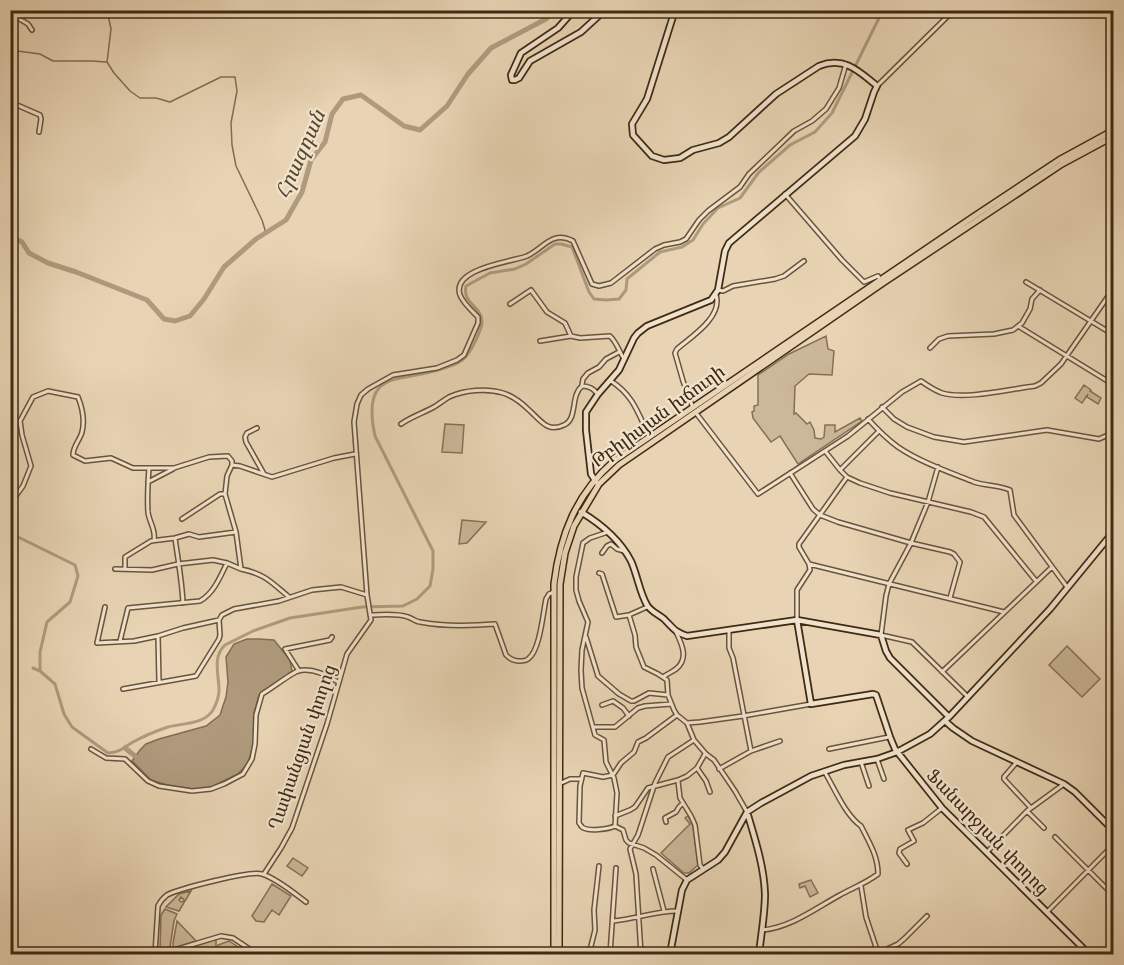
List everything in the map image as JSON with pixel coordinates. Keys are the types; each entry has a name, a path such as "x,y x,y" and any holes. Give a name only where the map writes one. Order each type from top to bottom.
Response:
{"main road":[{"name":"Թբիլիսյան խճուղի","path":"556,954 560,584 565,553 574,526 596,482 880,279 1059,160 1113,130"},
{"name":"Թբիլիսյան խճուղի","path":"556,796 559,784 554,592 556,569 568,524 576,508 596,482 614,461 1062,164 1113,135"}],"street":[{"path":"17,10 16,17 28,24 32,30"},
{"path":"574,10 558,28 521,53 512,80 519,78 530,61 581,32 605,10"},
{"path":"675,10 646,99 632,124 633,135 652,156 658,159 680,158 693,150 724,141 776,94 824,64 848,65 858,70 877,86"},
{"path":"954,10 877,86 865,119 855,136 729,243 725,251 717,292 718,301 711,318 675,353 694,410 758,494 848,436 882,407 921,381 931,388 953,396 1035,386 1041,383 1067,356 1112,291"},
{"path":"554,592 546,599 538,643 533,653 530,658 516,661 506,655 495,624 443,625 417,622 406,616 370,613 355,454 354,422 361,395 393,375 437,368 464,355 478,323 478,317 460,294 460,284 463,279 483,268 526,256 553,238 568,238 573,241 592,284 599,286 611,283 656,249 686,239 708,211 740,187 749,174 794,131 812,121 826,109 839,88 848,65"},
{"path":"10,102 40,115 39,132"},
{"path":"785,194 864,282 878,276 880,279"},
{"path":"596,482 591,472 585,419 588,407 619,370 634,338 642,329 711,300 717,292 733,286 784,276 804,261"},
{"path":"1026,282 1113,335"},
{"path":"510,304 531,290 547,312 565,323 571,336"},
{"path":"930,348 939,339 948,336 994,334 1013,330 1022,323 1029,312 1032,299 1040,290"},
{"path":"1018,326 1113,385"},
{"path":"540,341 571,336 580,338 610,336 616,342 624,359"},
{"path":"401,424 456,394 483,390 504,393 524,406 549,428 557,428 567,424 571,419 578,389 582,386 583,380 606,359 619,352"},
{"path":"611,381 622,388 632,401 650,437"},
{"path":"582,386 592,388 598,394"},
{"path":"10,504 23,486 31,466 20,421 33,397 48,391 78,397 83,409 82,432 72,451 73,455 85,461 111,458 133,468 174,468"},
{"path":"882,407 894,419 907,427 934,437 964,442 1047,430 1100,439 1108,435 1113,442"},
{"path":"868,419 899,448 977,483 1010,490 1014,515 1067,587"},
{"path":"257,428 247,433 245,437 265,475"},
{"path":"840,470 879,431"},
{"path":"825,451 840,470 860,483 984,517 1036,581"},
{"path":"232,465 272,477 355,454"},
{"path":"148,482 174,468 209,457 228,456 232,460 232,465 227,476 225,494 236,532 241,569"},
{"path":"938,467 928,502 911,543 889,584 881,636 890,658 953,728 972,741 1064,784 1075,792 1113,831"},
{"path":"148,468 148,512 155,533 154,540"},
{"path":"790,472 813,509 820,515 911,543 950,552 960,562 950,598"},
{"path":"811,704 797,620 797,590 810,570 799,544 848,477"},
{"path":"182,519 219,494 225,494"},
{"path":"581,512 608,532 624,551 647,607 665,620 676,632 684,648 683,660 678,668 663,676"},
{"path":"670,954 677,911 687,880 718,860 725,852 746,813 804,779 824,771 897,752 930,734 947,719 1050,609 1113,531"},
{"path":"125,569 125,557 154,540 189,534 205,536 236,532"},
{"path":"608,532 586,540 581,548 576,590 588,622 582,650 582,688 595,736 604,740 606,762 613,775 617,793 615,826"},
{"path":"175,538 182,579 183,603"},
{"path":"602,553 611,544 624,551"},
{"path":"115,569 152,570 213,560 256,572 289,597"},
{"path":"120,641 128,608 200,601 207,597 217,583 227,563"},
{"path":"809,564 1004,612"},
{"path":"942,672 1052,567"},
{"path":"599,573 602,574 615,615 619,617 629,615 647,607"},
{"path":"123,688 196,676 219,639 219,620 222,615 234,609 279,600 312,590 337,587 368,597"},
{"path":"105,607 97,643 134,641 219,620"},
{"name":"Ղափանցյան փողոց","path":"264,874 292,828 327,724 347,654 371,620 370,613"},
{"path":"629,615 636,647 644,667 663,676 667,682 668,696 677,715 687,723 694,740 714,760 735,791 746,813 764,877 765,896 758,954"},
{"path":"676,632 687,636 797,620 912,642 968,697"},
{"path":"729,630 729,651 733,658 751,751"},
{"path":"586,635 598,676 619,694 634,702 649,693 668,696"},
{"path":"158,636 159,682"},
{"path":"299,671 285,649 332,638"},
{"path":"91,749 106,758 125,759 148,781 159,786 192,791 211,789 243,774 252,759 256,715 262,694 299,671 324,673 338,682"},
{"name":"Ֆանարջյան փողոց","path":"687,723 876,695 897,752 942,808 1089,954"},
{"path":"602,705 613,701 629,716"},
{"path":"593,727 615,727 635,710 645,706 671,704"},
{"path":"615,826 609,830 584,828 580,825 583,773 603,777 613,775 621,763 634,752 638,741 646,738 677,715"},
{"path":"829,749 890,736"},
{"path":"641,954 636,874 630,849 638,835 654,787 668,757 694,740"},
{"path":"719,769 751,751 780,741"},
{"path":"615,816 634,807 647,789 687,776 697,768 706,754"},
{"path":"877,759 884,779"},
{"path":"861,762 869,786"},
{"path":"1018,762 1004,779 1031,808"},
{"path":"697,768 710,792"},
{"path":"762,930 774,929 789,923 861,886 878,874 875,853 861,826 841,802 824,771"},
{"path":"559,784 570,779 581,779"},
{"path":"678,780 679,794 695,825 700,865 703,869"},
{"path":"987,853 1027,811 1064,784"},
{"path":"666,822 665,818 676,812 683,803"},
{"path":"906,864 899,853 900,849 914,841 908,830 923,823 942,808"},
{"path":"1027,811 1044,828"},
{"path":"746,813 755,842 762,878 763,907 758,954"},
{"path":"615,826 621,829 631,845 637,845 656,855 687,880"},
{"path":"1055,837 1113,896"},
{"path":"1047,912 1113,844"},
{"path":"589,954 595,930 594,910 599,866"},
{"path":"610,954 616,868"},
{"path":"653,869 664,911"},
{"path":"155,954 158,906 161,900 167,895 190,887 249,874 264,874 306,902"},
{"path":"861,886 866,917 877,954 898,944 927,916"},
{"path":"613,921 640,918 664,911 677,911"},
{"path":"161,954 221,936 233,938 258,954"}],"shaded area":[{"path":"826,336 828,349 834,351 832,375 809,374 795,386 794,414 796,413 807,424 810,422 815,438 821,439 824,437 825,425 835,425 835,432 860,418 862,421 798,464 780,436 771,442 753,418 754,406 758,405 758,375 789,354"},
{"path":"1084,385 1101,398 1098,404 1087,397 1088,394 1082,403 1075,398"},
{"path":"445,424 464,425 462,453 442,452"},
{"path":"462,520 486,522 467,543 459,544"},
{"path":"247,639 274,640 290,660 292,671 259,695 254,713 254,742 248,763 238,774 199,790 151,780 132,761 146,744 206,726 220,715 228,682 226,657 234,644"},
{"path":"1067,646 1100,679 1082,697 1049,665"},
{"path":"688,816 693,825 698,865 689,873 684,873 661,853 690,824 685,818"},
{"path":"293,858 308,868 302,876 287,866"},
{"path":"811,880 818,893 810,897 805,886 800,888 799,884"},
{"path":"272,884 291,896 279,915 272,910 264,922 256,921 252,916"},
{"path":"191,891 179,911 166,907 179,894"},
{"path":"165,909 177,914 170,947 160,950 161,915"},
{"path":"177,921 196,941 173,948"},
{"path":"216,939 216,949 213,948 212,952 225,954 206,954 206,949 203,948 200,951 190,951 185,954 180,951"},
{"path":"229,941 238,947 233,954 227,954 228,951 218,951 218,945"}],"waterway":[{"path":"107,10 111,29 107,62 130,91 140,98 156,98 170,102 221,77 235,77 237,91 231,123 236,166 266,233"},
{"name":"Հրազդան","path":"10,236 22,242 29,253 48,263 147,300 164,319 175,321 190,316 204,299 224,267 256,239 286,220 302,192 311,160 325,142 332,114 343,99 361,95 404,126 420,130 447,106 468,74 491,48 546,19 554,10"},
{"path":"33,668 55,684 64,714 72,727 108,753 122,749 155,732 200,720 211,713 219,694 217,661 221,650 225,645 253,631 290,618 362,607 403,606 417,599 430,586 433,551 375,436 372,413 374,397 381,387 391,381 436,371 463,360 474,345 482,322 479,312 467,297 466,286 490,273 515,269 526,264 555,244 572,247 589,292 594,299 619,299 626,290 627,279 660,252 682,247 693,240 703,224 718,208 740,198 759,172 790,145 815,132 832,113 883,10"},
{"path":"10,50 40,54 53,61 106,62"},
{"path":"10,533 75,565 78,576 70,602 47,622 40,652 40,671"},
{"path":"125,748 135,756"}]}
